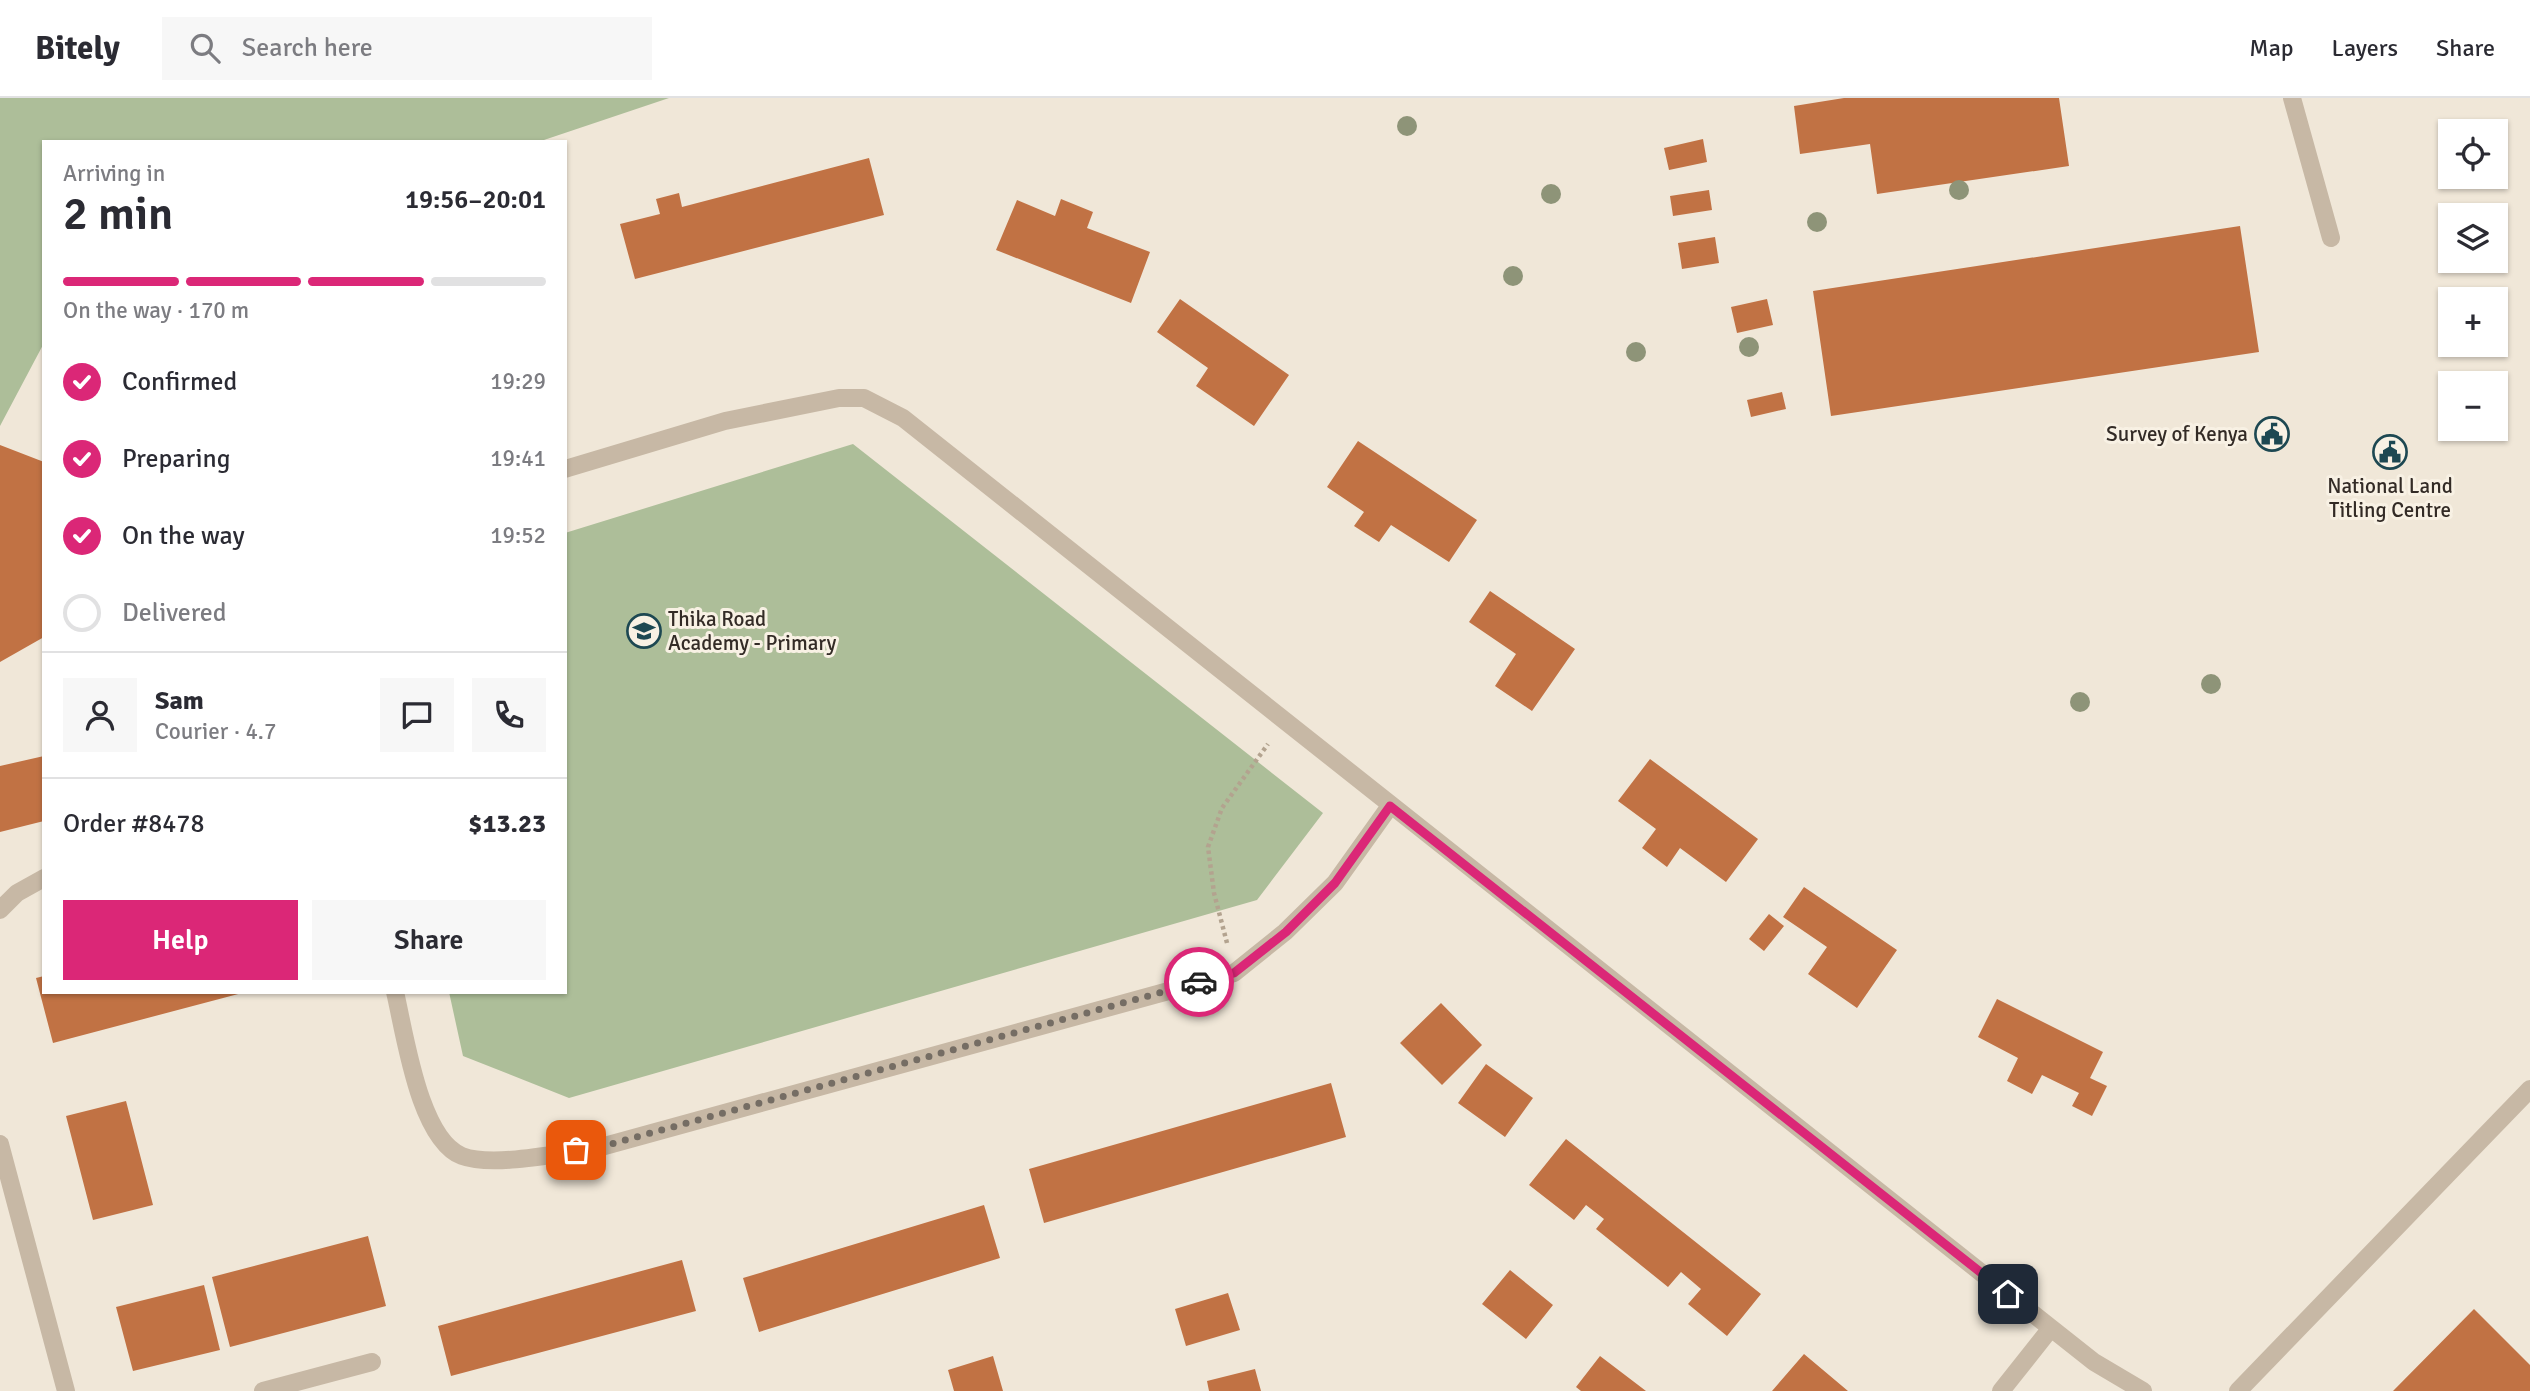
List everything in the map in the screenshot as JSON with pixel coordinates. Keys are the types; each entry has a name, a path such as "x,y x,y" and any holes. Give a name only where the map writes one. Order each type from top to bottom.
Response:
{"street":[{"path":"2292,98 2331,238"},
{"path":"567,468 725,421 839,398 864,398 903,418 2094,1362 2143,1391"},
{"path":"396,994 424,1107 437,1135 448,1149 464,1157 501,1160 600,1147 1234,973 1286,932 1335,883 1390,806"},
{"path":"0,910 18,893 42,879"},
{"path":"2238,1391 2530,1089"},
{"path":"0,1144 66,1391"},
{"path":"2001,1391 2051,1328"},
{"path":"263,1391 372,1362"}],"path":[{"path":"1234,973 1214,893 1208,847 1222,808 1285,720"}],"green space":[{"path":"0,98 669,98 544,140 42,140 42,347 0,426"},
{"path":"853,444 1323,813 1257,900 569,1098 463,1056 449,994 567,994 567,532"}],"building":[{"path":"1844,98 2059,98 2069,166 1877,194 1870,144 1800,154 1794,106"},
{"path":"1703,139 1707,162 1669,170 1664,148"},
{"path":"869,158 884,215 635,279 620,224 660,214 656,199 679,193 682,207"},
{"path":"1709,190 1712,210 1673,216 1670,196"},
{"path":"1061,199 1093,212 1087,228 1150,252 1131,303 996,250 1017,200 1055,216"},
{"path":"2240,226 2259,352 1831,416 1813,291"},
{"path":"1715,237 1719,263 1682,269 1678,243"},
{"path":"1180,299 1289,375 1254,426 1196,386 1208,368 1157,332"},
{"path":"1767,299 1773,325 1737,333 1731,307"},
{"path":"1782,392 1786,409 1751,417 1747,400"},
{"path":"1358,441 1477,520 1449,562 1391,525 1379,542 1354,526 1364,512 1327,487"},
{"path":"0,445 42,461 42,638 0,662"},
{"path":"1490,591 1575,649 1532,711 1495,686 1516,654 1469,622"},
{"path":"42,756 42,822 0,832 0,766"},
{"path":"1650,759 1758,839 1726,882 1680,848 1667,867 1642,848 1656,829 1618,801"},
{"path":"1804,887 1897,950 1857,1008 1808,974 1827,947 1783,917"},
{"path":"1769,914 1784,926 1764,951 1749,939"},
{"path":"42,976 42,994 238,994 53,1043 36,978"},
{"path":"1997,999 2103,1052 2090,1078 2107,1086 2092,1116 2072,1106 2079,1093 2042,1075 2032,1094 2007,1081 2018,1058 1978,1037"},
{"path":"1441,1003 1482,1045 1442,1085 1400,1043"},
{"path":"1486,1064 1533,1098 1505,1137 1458,1103"},
{"path":"1331,1083 1346,1137 1044,1223 1029,1169"},
{"path":"126,1101 153,1205 93,1220 66,1116"},
{"path":"1566,1139 1761,1294 1727,1336 1688,1304 1701,1289 1681,1272 1668,1287 1596,1229 1604,1219 1586,1205 1574,1220 1529,1185"},
{"path":"984,1205 1000,1258 759,1332 743,1278"},
{"path":"368,1236 386,1306 230,1347 212,1277"},
{"path":"682,1260 696,1311 451,1376 438,1326"},
{"path":"1510,1270 1553,1305 1526,1339 1482,1304"},
{"path":"204,1285 220,1350 133,1371 116,1307"},
{"path":"1228,1293 1240,1330 1186,1346 1175,1309"},
{"path":"2474,1309 2530,1365 2530,1391 2393,1391"},
{"path":"1804,1354 1848,1391 1772,1391"},
{"path":"993,1356 1003,1391 954,1391 948,1370"},
{"path":"1600,1356 1646,1391 1581,1391 1576,1387"},
{"path":"1255,1369 1261,1391 1209,1391 1207,1381"}],"way so far":[{"path":"576,1150 600,1147 1199,982"}],"place":[{"name":"Survey of Kenya","path":"2272,434"},
{"name":"National Land Titling Centre","path":"2390,452"},
{"name":"Thika Road Academy - Primary","path":"644,631"}],"route":[{"path":"1199,982 1234,973 1286,932 1335,883 1390,806 2008,1294"}]}
